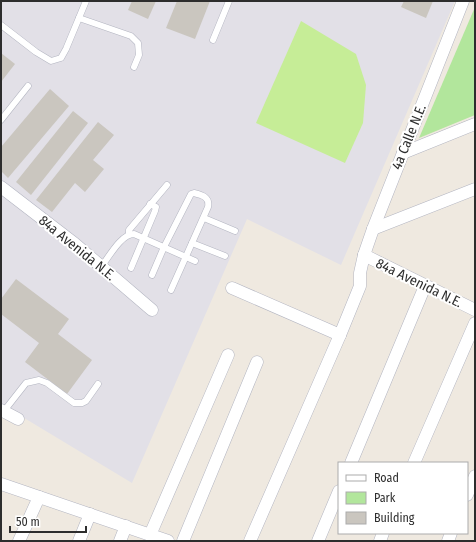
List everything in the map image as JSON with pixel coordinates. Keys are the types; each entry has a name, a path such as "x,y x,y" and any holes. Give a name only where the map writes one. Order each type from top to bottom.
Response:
{"street":[{"name":"4a Calle N.E.","path":"250,541 360,286 360,273 364,255 373,229 463,1"},
{"path":"403,153 475,124"},
{"name":"84a Avenida N.E.","path":"1,187 75,244 152,310"},
{"path":"373,229 475,189"},
{"name":"84a Avenida N.E.","path":"364,255 475,310"},
{"path":"351,462 425,286"},
{"path":"232,288 340,335"},
{"path":"414,462 475,323"},
{"path":"150,535 228,355"},
{"path":"182,541 257,362"},
{"path":"2,410 18,419"},
{"path":"468,493 475,476"},
{"path":"1,484 168,541"},
{"path":"318,541 338,493"},
{"path":"19,541 40,497"},
{"path":"79,541 90,514"},
{"path":"120,541 126,526"}],"lane":[{"path":"1,25 51,61 62,58 86,1"},
{"path":"213,40 229,1"},
{"path":"79,18 130,36 138,43 139,55 134,67"},
{"path":"1,120 28,86"},
{"path":"129,234 129,230 167,185"},
{"path":"152,275 164,247 191,194 194,193 207,198 209,202 204,218 171,290"},
{"path":"131,268 155,211 156,207 150,204"},
{"path":"204,218 235,231"},
{"path":"101,267 123,238 129,234 134,234 195,260"},
{"path":"192,244 225,256"},
{"path":"2,410 26,383 39,380 46,383 74,403 82,403 86,401 98,384"}],"shaded area":[{"path":"1,1 455,1 341,265 247,219 132,483 1,404"}],"green space":[{"path":"475,7 475,115 419,138"},
{"path":"301,21 356,54 366,85 363,123 345,163 256,123"}],"building":[{"path":"132,1 156,1 148,19 128,10"},
{"path":"177,1 210,1 195,39 166,28"},
{"path":"404,1 433,1 426,18 401,7"},
{"path":"1,53 15,64 1,82"},
{"path":"50,89 69,106 8,178 1,171 1,147"},
{"path":"73,111 88,123 31,195 16,182"},
{"path":"98,122 114,135 93,160 104,169 85,192 75,183 52,212 36,200"},
{"path":"16,279 69,319 58,334 92,360 67,394 25,362 39,343 1,314 1,299"}]}
